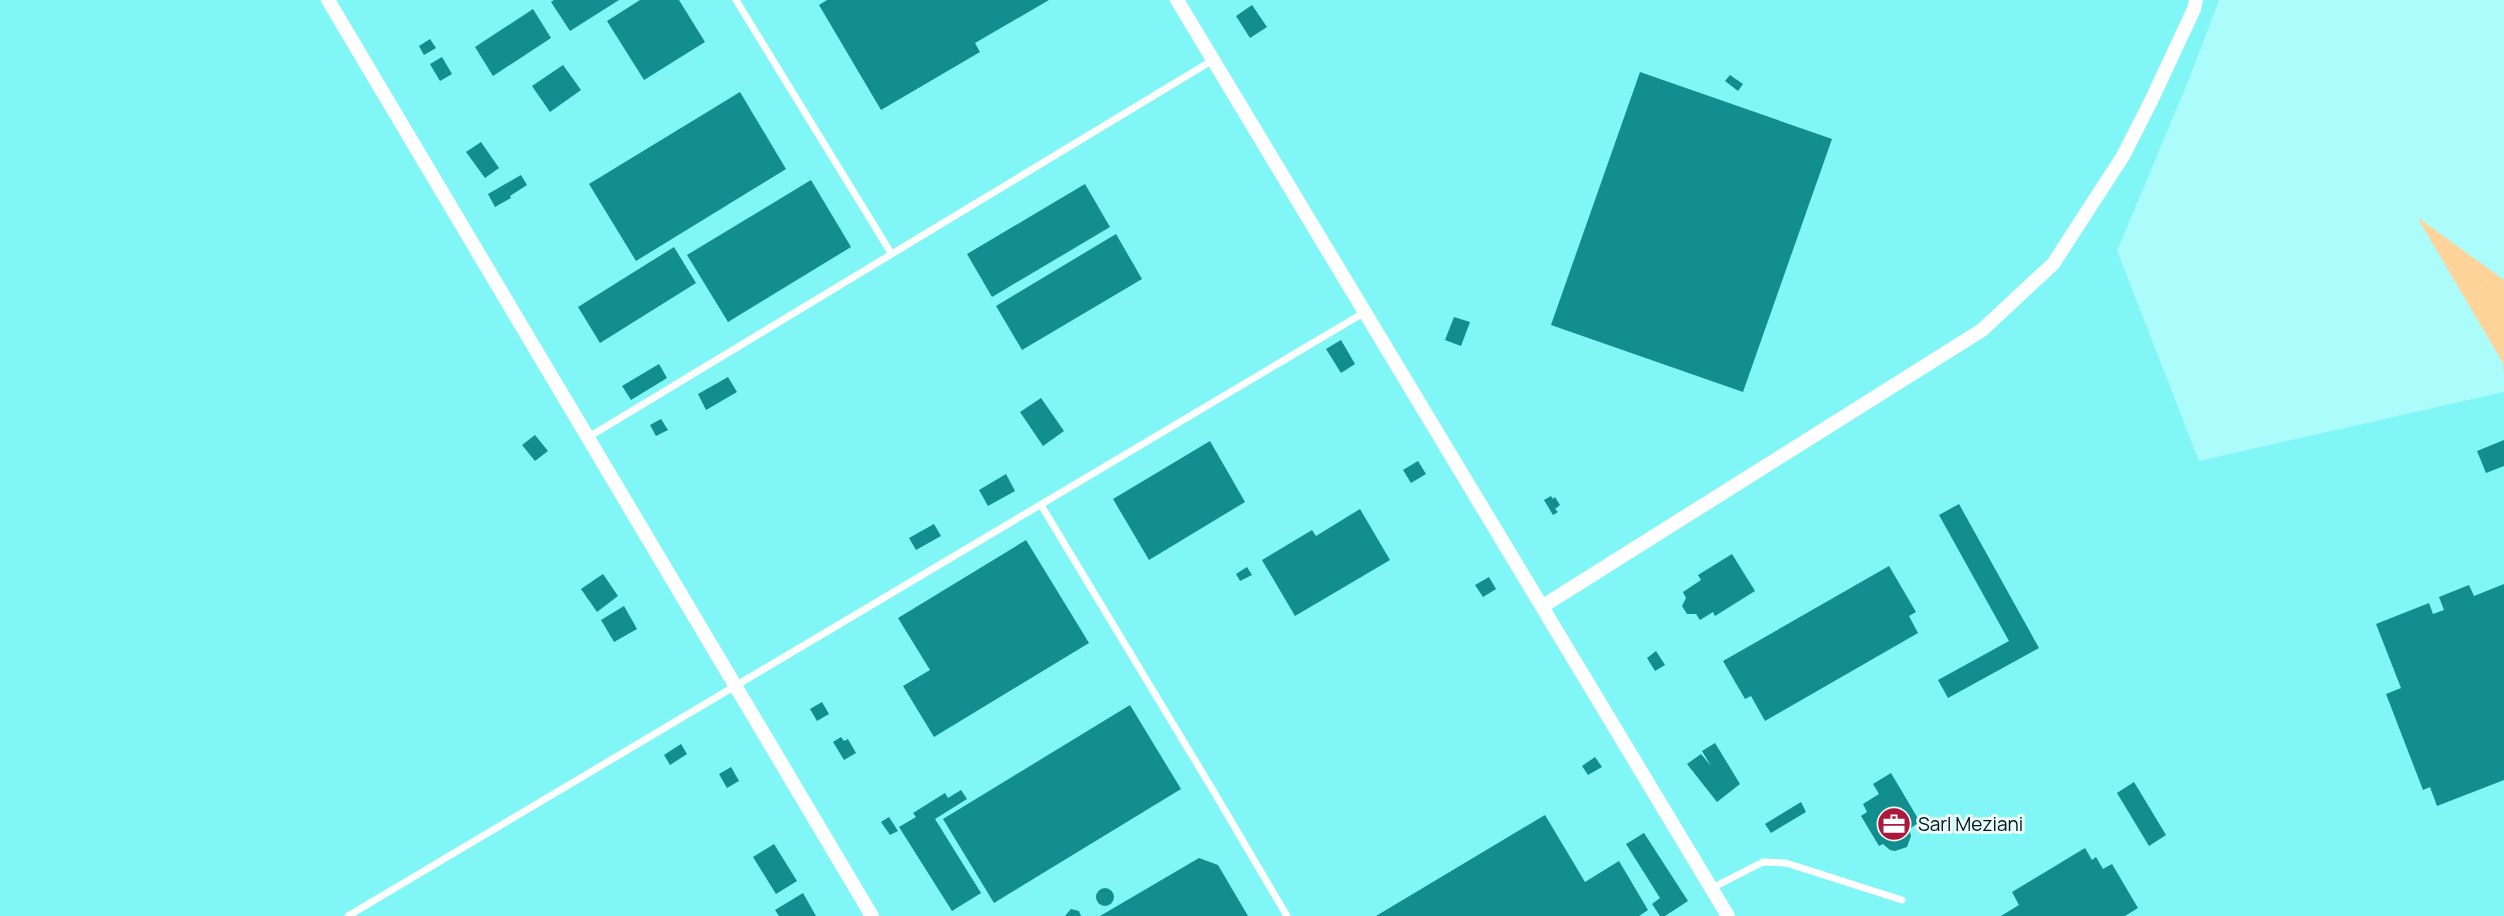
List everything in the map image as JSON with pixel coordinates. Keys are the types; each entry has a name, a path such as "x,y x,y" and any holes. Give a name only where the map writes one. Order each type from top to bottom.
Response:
{"street":[{"path":"328,0 872,916"},
{"path":"1177,0 1728,916"},
{"path":"1543,607 1982,330 2053,264 2123,156 2196,0"}],"lane":[{"path":"736,0 891,253"},
{"path":"587,438 1213,60"},
{"path":"348,916 1365,312"},
{"path":"1041,505 1287,916"},
{"path":"1712,888 1763,862 1786,863 1902,900"}],"shaded area":[{"path":"0,0 2219,0 2117,251 2199,461 2504,392 2504,916 0,916"},
{"path":"2417,217 2504,280 2504,375 2503,363"}],"building":[{"path":"619,0 570,31 551,2"},
{"path":"640,0 679,0 705,42 644,80 607,21"},
{"path":"827,0 1049,0 975,43 980,52 881,110 819,5"},
{"path":"1252,5 1267,27 1250,38 1236,16"},
{"path":"533,9 551,38 493,76 475,47"},
{"path":"430,39 436,48 424,55 419,46"},
{"path":"442,57 452,74 440,81 430,64"},
{"path":"563,65 581,90 550,112 532,86"},
{"path":"1640,72 1832,139 1743,392 1551,325"},
{"path":"1730,75 1743,84 1738,91 1725,81"},
{"path":"740,92 786,169 636,261 589,184"},
{"path":"481,142 499,168 485,178 466,152"},
{"path":"521,175 527,185 495,207 488,194"},
{"path":"811,180 851,247 728,322 687,255"},
{"path":"1085,184 1110,227 992,297 967,254"},
{"path":"1116,234 1142,279 1022,350 996,306"},
{"path":"674,247 696,283 600,343 578,307"},
{"path":"1454,317 1470,322 1461,346 1445,340"},
{"path":"1341,340 1355,364 1341,373 1326,349"},
{"path":"659,364 667,378 631,400 622,386"},
{"path":"728,377 737,392 706,410 698,394"},
{"path":"1041,398 1064,431 1043,446 1020,412"},
{"path":"661,419 668,430 656,436 650,425"},
{"path":"535,435 548,451 535,461 522,445"},
{"path":"2504,440 2504,466 2486,473 2477,451"},
{"path":"1210,441 1245,502 1149,560 1113,499"},
{"path":"1418,461 1426,474 1411,483 1403,470"},
{"path":"1006,474 1015,491 988,506 979,490"},
{"path":"1551,496 1553,499 1555,497 1560,505 1555,509 1558,512 1553,515 1544,500"},
{"path":"1959,504 2039,648 1948,698 1938,680 2009,641 1939,515"},
{"path":"1360,509 1390,560 1295,616 1262,560 1312,530 1316,536"},
{"path":"934,524 941,536 916,550 909,538"},
{"path":"1026,540 1089,643 934,737 903,686 930,670 898,618"},
{"path":"1732,554 1755,591 1715,616 1713,612 1700,620 1696,614 1687,614 1682,606 1686,598 1683,592 1701,580 1698,575"},
{"path":"1889,566 1916,612 1909,616 1918,633 1765,721 1751,696 1745,699 1723,661"},
{"path":"1247,567 1252,575 1240,581 1236,574"},
{"path":"603,574 618,596 597,612 581,589"},
{"path":"1489,577 1496,589 1483,597 1475,585"},
{"path":"2504,584 2504,780 2437,806 2430,787 2423,790 2386,694 2401,688 2376,624 2429,603 2433,614 2444,610 2439,597 2469,585 2474,596"},
{"path":"624,606 637,629 614,642 601,620"},
{"path":"1656,651 1665,665 1655,671 1647,658"},
{"path":"822,702 829,714 817,721 810,709"},
{"path":"1130,705 1181,789 994,903 943,819"},
{"path":"841,737 844,741 848,739 856,753 844,760 833,742"},
{"path":"1715,743 1740,784 1717,802 1687,764 1701,754 1711,766 1702,751"},
{"path":"681,744 687,754 670,765 664,755"},
{"path":"1595,757 1602,767 1588,775 1582,766"},
{"path":"731,767 739,781 727,788 719,774"},
{"path":"1891,773 1920,822 1909,829 1911,836 1907,847 1895,851 1883,844 1879,846 1861,816 1867,812 1863,804 1879,794 1873,784"},
{"path":"2134,782 2166,835 2149,846 2117,793"},
{"path":"961,790 967,799 935,819 981,893 952,911 899,827 916,817 913,813 945,793 948,798"},
{"path":"1801,802 1806,812 1771,833 1765,824"},
{"path":"1545,815 1585,882 1619,861 1648,910 1639,916 1376,916"},
{"path":"889,817 898,831 890,835 881,822"},
{"path":"1644,833 1688,901 1665,916 1660,916 1652,904 1660,898 1626,844"},
{"path":"774,844 797,881 776,894 753,857"},
{"path":"2085,848 2092,860 2096,857 2103,869 2112,864 2138,908 2125,916 2001,916 2019,905 2012,892"},
{"path":"1199,858 1218,865 1248,916 1100,916"},
{"path":"1105,888 1113,893 1114,897 1109,905 1105,906 1097,901 1096,897 1101,889"},
{"path":"803,893 816,916 779,916 775,910"},
{"path":"1071,909 1079,911 1081,916 1065,916"}],"place":[{"name":"Sarl Meziani","path":"1894,824"}]}
